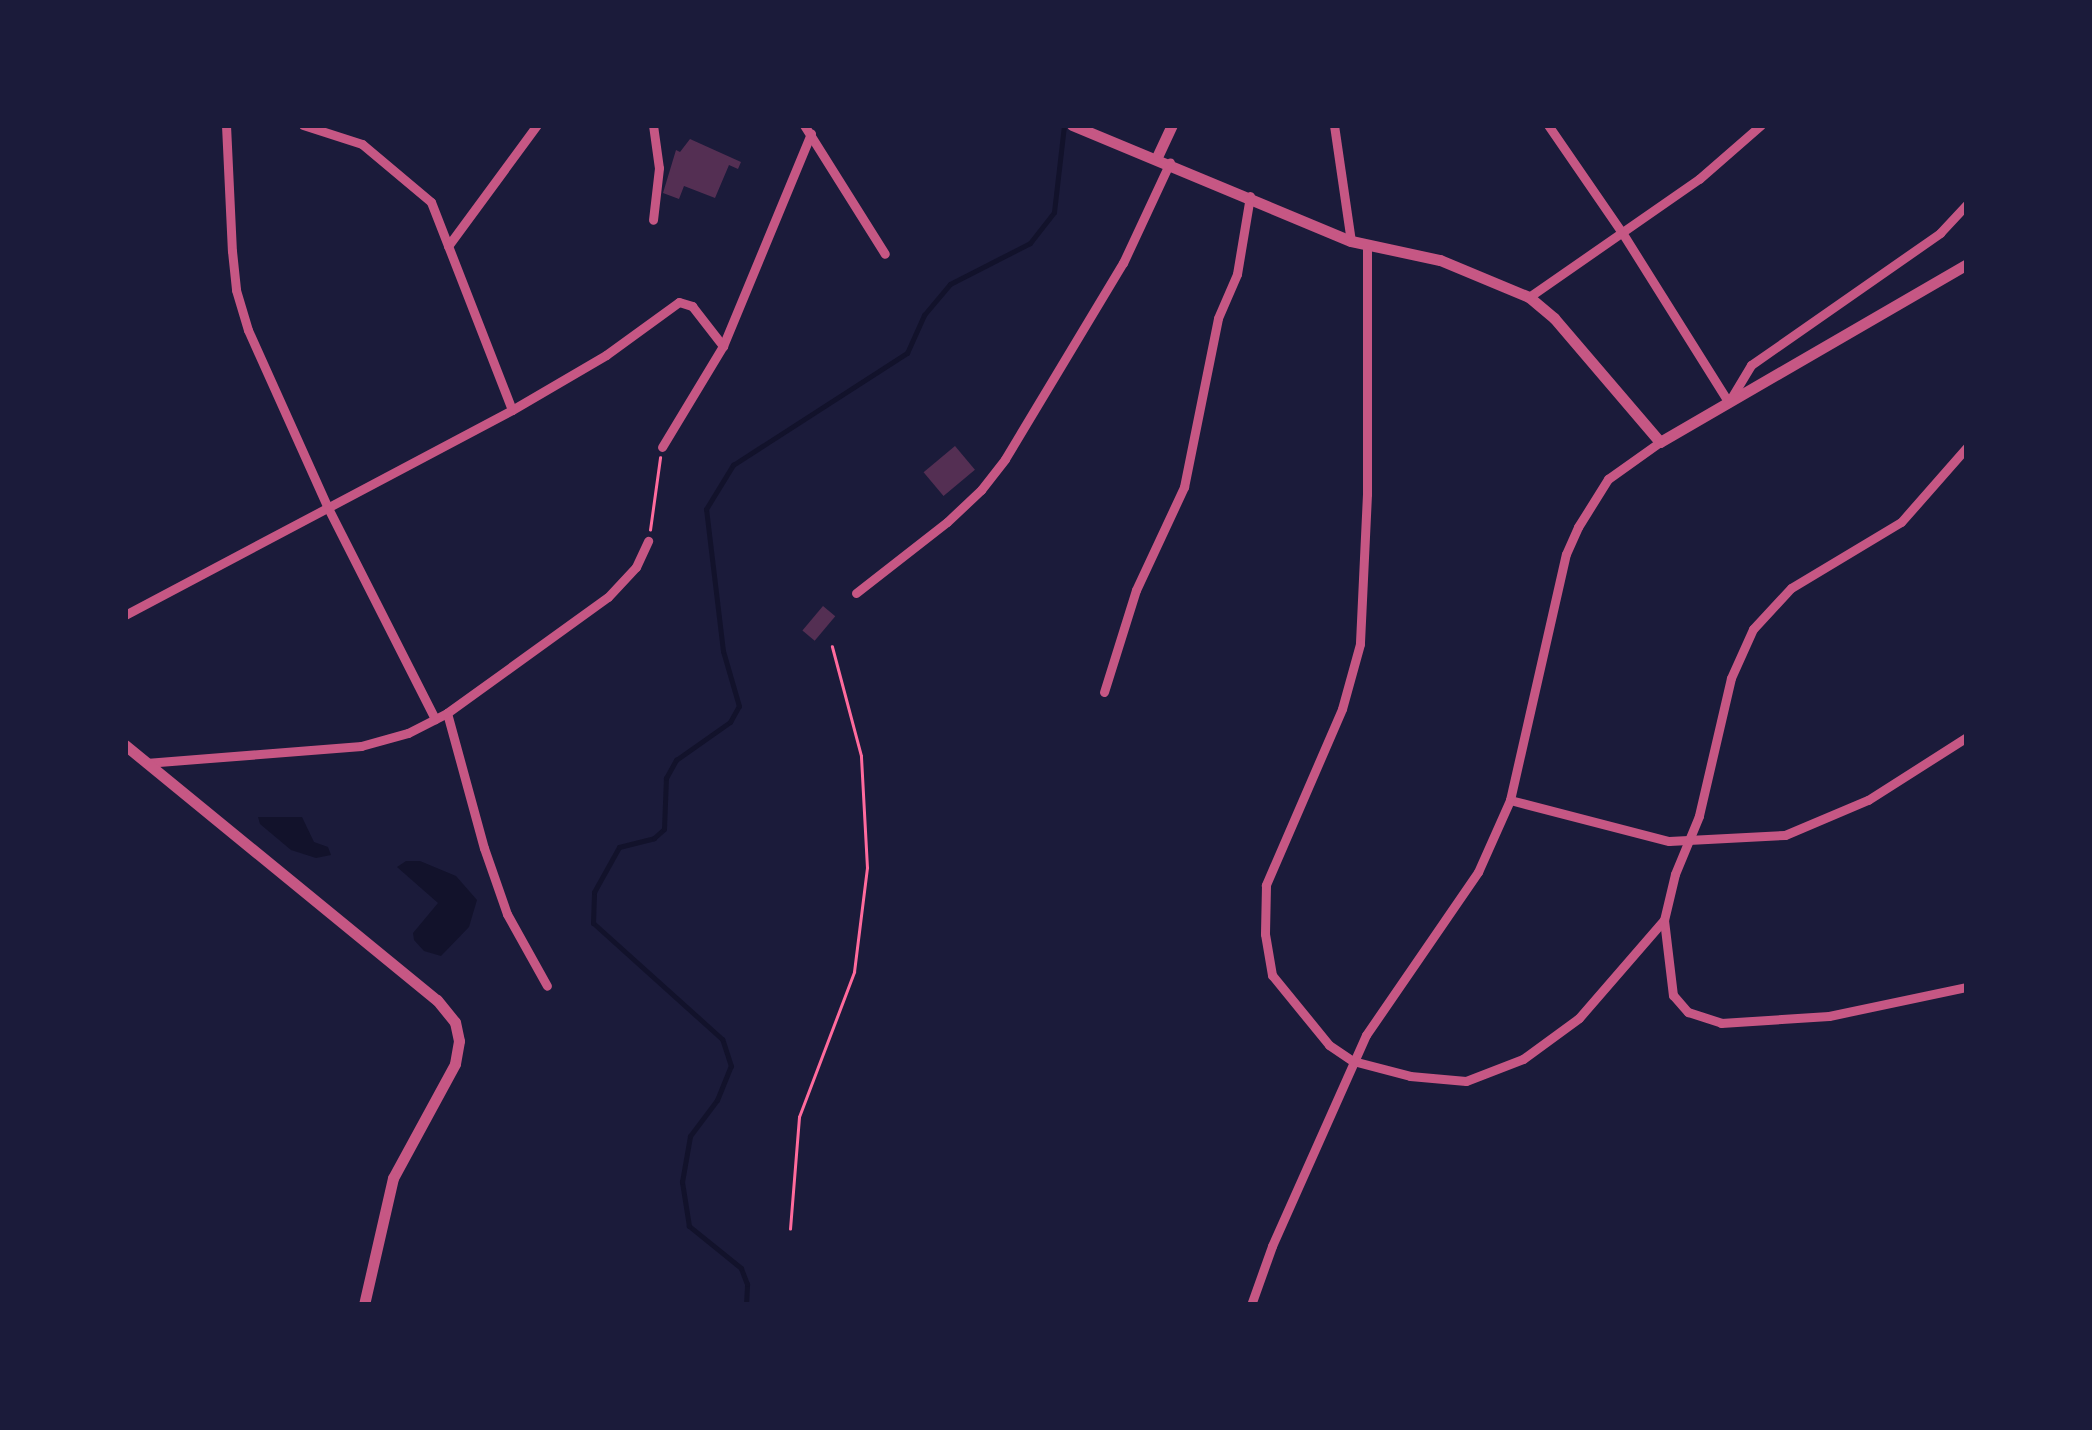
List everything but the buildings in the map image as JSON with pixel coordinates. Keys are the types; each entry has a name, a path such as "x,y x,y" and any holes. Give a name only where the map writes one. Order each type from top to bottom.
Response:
{"street":[{"path":"226,125 236,290 264,371 435,719"},
{"path":"303,125 339,134 380,154 432,202 512,410"},
{"path":"448,246 537,125"},
{"path":"653,125 658,168 653,220"},
{"path":"856,593 947,522 982,490 1004,459 1115,277 1164,159 1172,125"},
{"path":"1334,125 1351,241"},
{"path":"1548,125 1624,234 1728,403"},
{"path":"1076,126 1164,159 1351,241 1440,260 1530,297 1554,318 1660,442"},
{"path":"1530,297 1700,179 1754,127"},
{"path":"807,130 885,254"},
{"path":"662,447 723,346 807,130"},
{"path":"1104,692 1136,590 1184,487 1211,350 1237,274 1250,196"},
{"path":"1728,403 1751,365 1940,233 1967,204"},
{"path":"1367,246 1367,494 1360,644 1342,709 1272,869 1265,906 1268,957 1280,990 1329,1045 1353,1061 1410,1076 1466,1082 1523,1059 1590,1008 1664,920"},
{"path":"1251,1305 1353,1061 1382,1008 1478,872 1510,800 1566,554 1598,489 1660,442 1967,264"},
{"path":"125,615 512,410 606,355 678,302 692,306 723,346"},
{"path":"1967,447 1901,522 1791,588 1765,612 1740,651 1716,752 1664,920 1673,995 1688,1012 1720,1023 1830,1016 1967,987"},
{"path":"146,763 362,746 408,733 447,712 608,597 636,566 648,542"},
{"path":"447,712 484,848 507,914 547,986"},
{"path":"1510,800 1669,842 1799,832 1868,800 1967,737"},
{"path":"125,745 437,1000 455,1022 459,1032 455,1064 393,1178 364,1305"}],"path":[{"path":"648,542 662,447"},
{"path":"790,1230 799,1116 854,972 866,868 860,756 832,647"}],"shaded area":[{"path":"258,817 302,817 314,842 328,847 331,855 316,858 291,850 260,824"},
{"path":"406,861 420,861 456,876 477,900 469,927 441,956 424,951 414,940 413,933 438,903 397,867"}],"waterway":[{"path":"746,1305 747,1284 741,1268 689,1226 682,1182 690,1136 717,1100 731,1066 722,1039 593,923 594,892 619,847 654,838 664,829 666,778 676,760 730,722 739,706 723,651 706,509 733,465 907,353 924,315 950,284 1030,243 1054,212 1064,125"}]}
